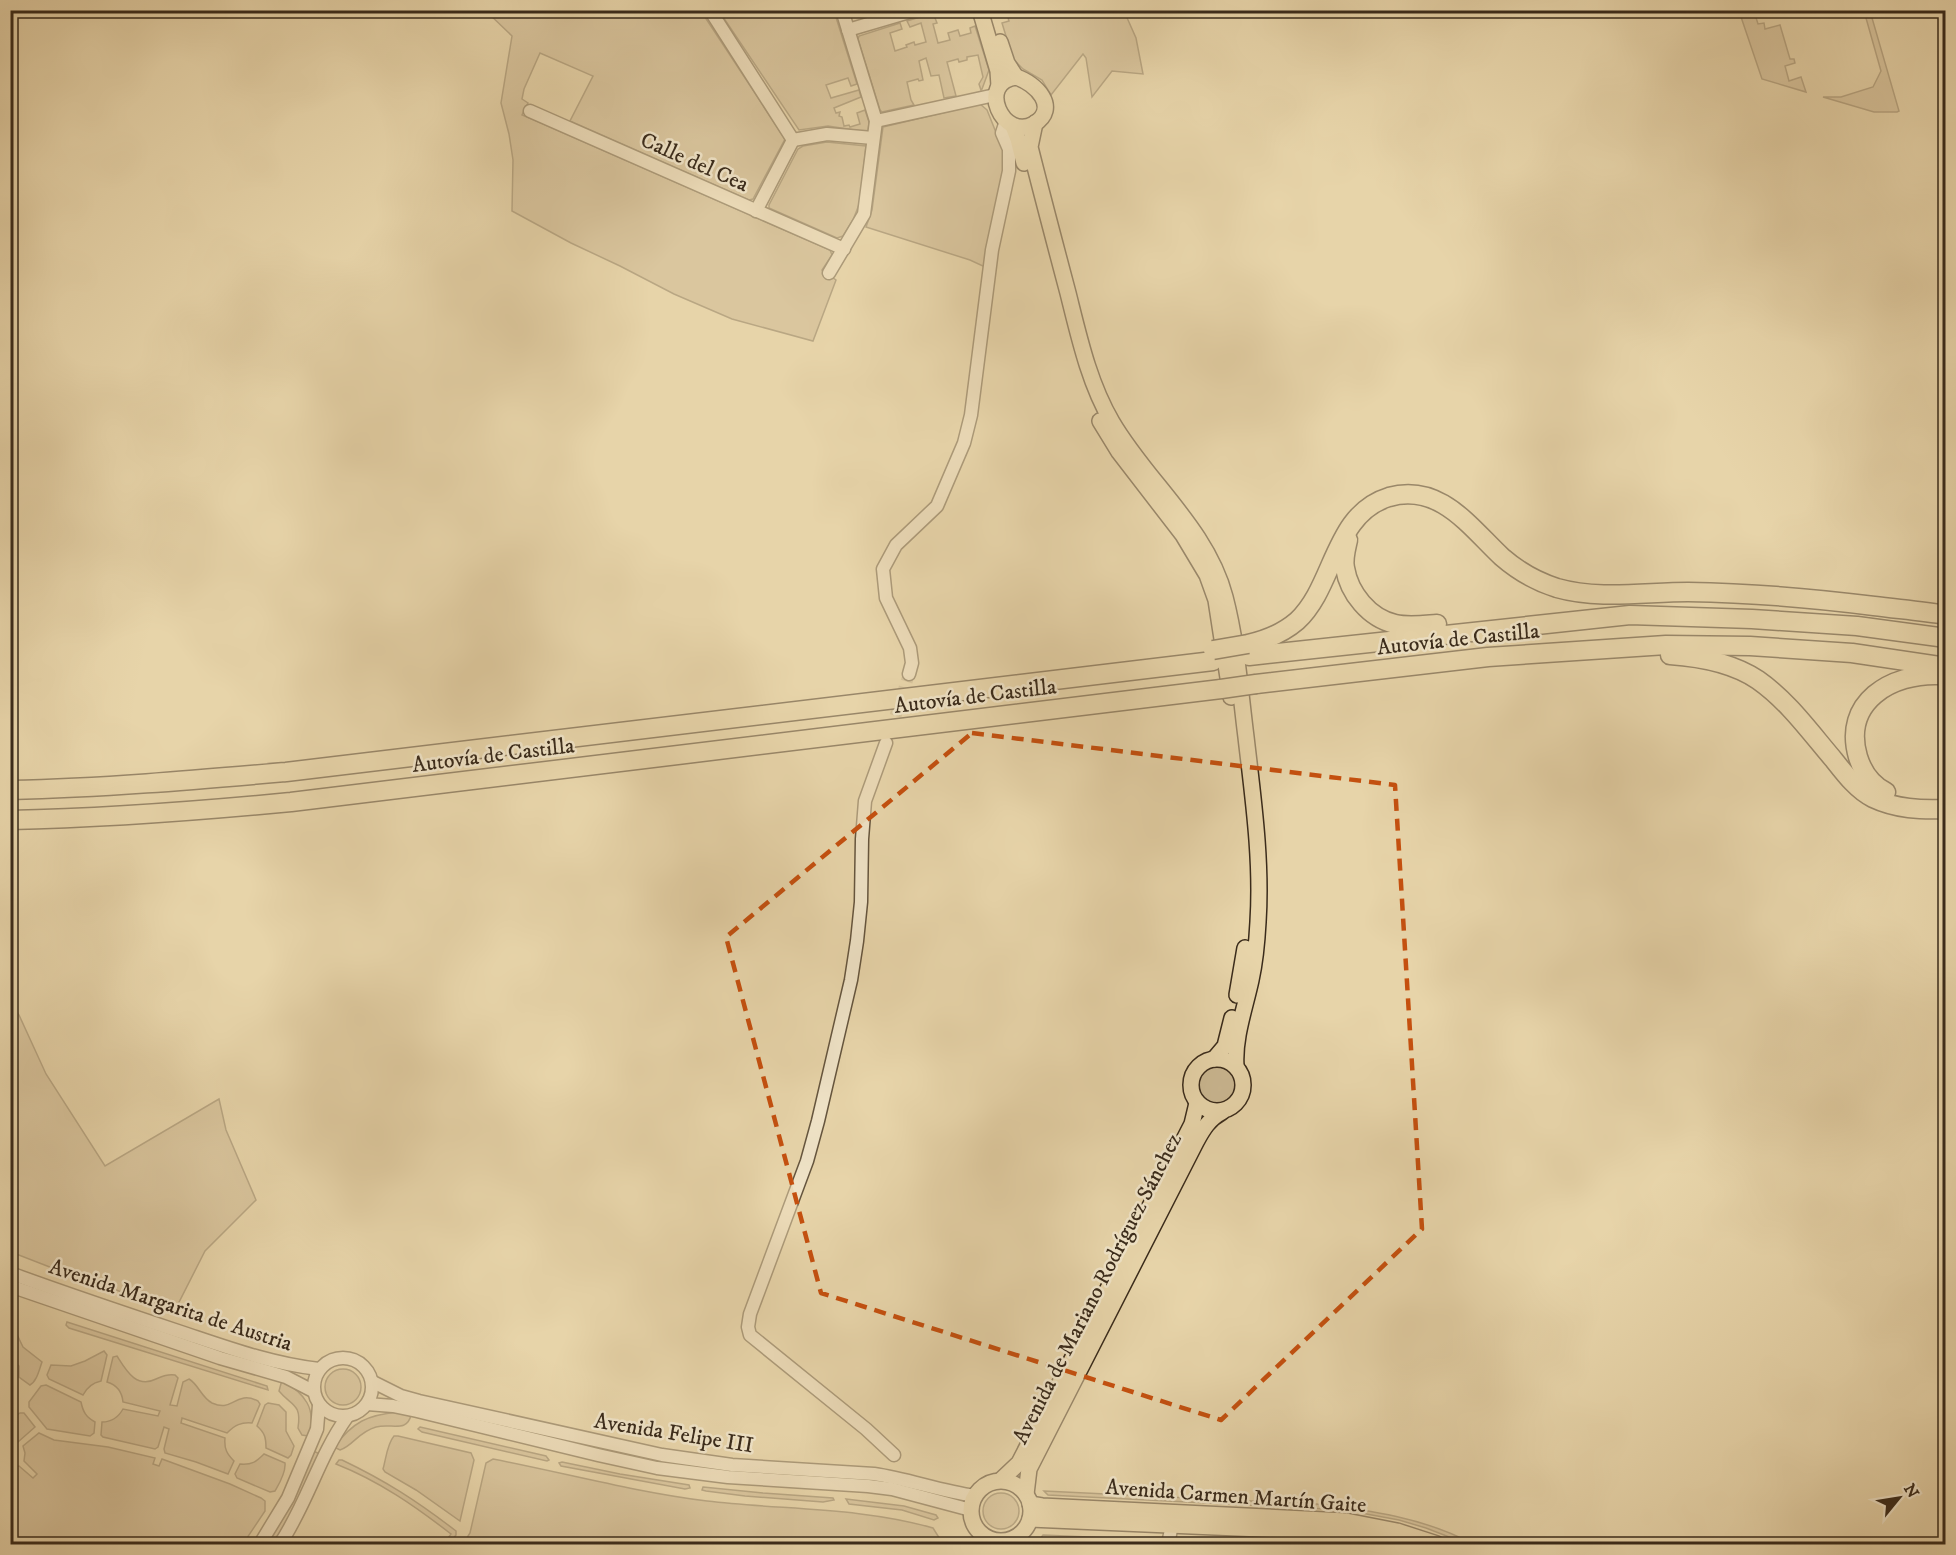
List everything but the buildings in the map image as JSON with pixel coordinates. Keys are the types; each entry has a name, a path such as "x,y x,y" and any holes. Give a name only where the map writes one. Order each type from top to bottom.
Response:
{"highway":[{"path":"1249,650 1298,621 1321,588 1335,551 1357,518 1383,499 1414,494 1429,497 1447,506 1504,559 1534,578 1563,589 1586,593 1688,592 1813,598 1946,615"},
{"path":"1351,528 1344,566 1351,588 1366,609 1381,619 1395,624 1412,626 1628,610 1749,613 1857,626"},
{"name":"Autovía de Castilla","path":"10,789 182,782 286,772 1116,671 1249,650 1630,615 1752,619 1857,626 1946,638"},
{"name":"Autovía de Castilla","path":"10,820 72,819 183,812 291,802 1488,657 1666,645 1750,646 1852,653 1946,667"},
{"path":"1488,657 1665,655 1690,657 1736,668 1756,678 1772,690 1795,713 1853,783 1872,797 1897,807 1926,810 1946,808"},
{"path":"1946,676 1915,676 1895,681 1868,701 1860,713 1855,729 1856,752 1868,779 1881,790 1910,803 1946,808"}],"main road":[{"path":"980,10 998,71 999,108 1018,139 1073,351 1089,399 1119,452 1197,555 1216,600 1226,655 1245,816 1250,896 1241,978 1225,1046 1214,1059"},
{"path":"990,10 1007,63 1016,77 1032,84 1044,100 1043,116 1035,123 1023,127 1009,124"},
{"path":"997,90 1006,80 1016,77"},
{"path":"1035,123 1030,147 1082,348 1100,400 1137,460 1206,549 1221,584 1230,620 1255,814 1260,895 1252,977 1235,1055 1236,1066"},
{"path":"1214,1059 1230,1062 1236,1066 1242,1076 1244,1087 1233,1107 1222,1112 1213,1112 1197,1103 1191,1093 1191,1081 1195,1070 1203,1062 1214,1059"},
{"name":"Avenida de Mariano Rodríguez Sánchez","path":"1001,1480 1019,1463 1192,1124 1197,1103"},
{"name":"Avenida de Mariano Rodríguez Sánchez","path":"1029,1505 1029,1468 1196,1142 1212,1117 1222,1112"},
{"path":"1001,1480 1015,1484 1029,1505 1020,1534 1003,1543 994,1540 986,1541 975,1525 973,1503 978,1491 988,1483 1001,1480"},
{"name":"Avenida Carmen Martín Gaite","path":"1029,1505 1342,1533 1399,1545"},
{"name":"Avenida Carmen Martín Gaite","path":"1168,1519 1346,1521 1397,1531 1437,1545"}],"street":[{"path":"710,10 793,140"},
{"path":"829,273 864,214 876,121 842,10"},
{"path":"848,30 916,10"},
{"path":"876,121 997,90"},
{"name":"Calle del Cea","path":"530,111 844,249"},
{"path":"909,674 912,663 910,648 886,598 882,579 883,569 896,545 937,506 964,443 971,414 992,250 1009,171 1009,149 1002,133 1009,124"},
{"path":"793,140 827,134 873,138"},
{"path":"756,211 793,140"},
{"path":"886,743 866,801 857,941 851,980 818,1121 807,1161 750,1314 748,1327 750,1335 866,1429 894,1455"},
{"name":"Avenida Margarita de Austria","path":"10,1273 80,1299 225,1347 290,1366 319,1369"},
{"name":"Avenida Margarita de Austria","path":"10,1286 220,1358 286,1377 314,1391"},
{"path":"260,1545 288,1498 316,1429 319,1405 314,1391 314,1379 319,1369 326,1362 345,1357 355,1359 363,1365 372,1382 372,1394 367,1404 358,1413 347,1417 332,1414 319,1405"},
{"name":"Avenida Felipe III","path":"372,1382 401,1396 419,1401 662,1455 732,1465 874,1474 952,1493 973,1503"},
{"name":"Avenida Felipe III","path":"367,1404 417,1411 657,1468 728,1477 868,1486 973,1503"},
{"path":"280,1545 300,1509 325,1452 347,1417"},
{"path":"1168,1519 1168,1545"}],"highlighted area":[{"path":"972,733 1395,785 1422,1229 1221,1420 821,1293 726,937"}],"shaded area":[{"path":"486,11 701,11 785,139 753,199 749,200 570,121 593,76 540,53 524,89 522,99 528,103 522,115 830,250 832,255 822,270 836,280 813,341 732,319 674,294 512,211 513,160 501,103 512,36"},
{"path":"719,11 834,11 857,84 851,86 848,78 826,85 831,98 859,90 861,97 834,108 836,113 840,112 839,116 842,117 844,126 849,125 850,127 860,124 857,113 865,110 869,122 868,132 828,126 799,130"},
{"path":"1006,11 1124,11 1136,38 1143,74 1112,71 1092,97 1086,58 1083,54 1051,95 1042,80 1023,69 1013,59 1002,23 1009,21"},
{"path":"1739,11 1754,11 1758,24 1764,23 1765,29 1780,25 1790,59 1794,59 1795,63 1785,66 1789,81 1801,77 1806,92 1762,79"},
{"path":"1864,11 1870,11 1899,111 1897,112 1874,112 1823,97 1841,97 1873,87 1881,71"},
{"path":"933,13 937,23 933,24 938,43 950,40 948,33 958,30 960,36 971,33 970,28 975,26 989,70 982,89 979,84 983,77 978,55 967,57 967,60 959,62 958,59 947,62 956,96 944,98 939,75 931,76 926,58 919,61 923,80 907,82 914,105 882,112 858,39 859,36 900,23 902,29 890,33 895,51 914,42 915,45 926,42 921,23 910,27 907,21"},
{"path":"980,104 987,110 1003,150 1004,167 987,268 970,260 866,227 872,210 883,127"},
{"path":"827,142 866,146 860,202 843,236 837,238 769,208 798,149"},
{"path":"11,1003 19,1015 46,1074 105,1166 219,1099 226,1130 256,1200 205,1251 175,1310 11,1252"},
{"path":"1217,1066 1225,1067 1231,1072 1236,1078 1236,1094 1231,1100 1225,1105 1217,1106 1209,1105 1203,1100 1198,1094 1197,1086 1198,1078 1203,1072 1209,1067"},
{"path":"11,1322 23,1347 42,1362 36,1378 30,1385 19,1377 19,1366 11,1359"},
{"path":"67,1322 267,1386 268,1390 69,1328 66,1325"},
{"path":"104,1351 107,1355 101,1381 90,1386 83,1395 49,1379 47,1375 51,1365 71,1366"},
{"path":"117,1356 132,1376 143,1382 175,1375 178,1378 170,1405 177,1406 183,1382 189,1379 208,1400 217,1405 222,1406 246,1398 258,1401 260,1404 252,1423 238,1425 227,1433 182,1418 181,1423 225,1438 226,1451 234,1461 228,1474 165,1453 169,1429 164,1427 158,1447 155,1449 101,1435 102,1422 114,1419 123,1409 158,1416 160,1411 123,1402 118,1389 107,1382 113,1357"},
{"path":"343,1369 355,1375 361,1387 355,1399 343,1405 331,1399 325,1387 331,1375"},
{"path":"282,1380 297,1390 307,1403 311,1418 308,1436 302,1435 298,1428 297,1409 279,1391"},
{"path":"46,1385 81,1402 85,1414 95,1422 94,1433 90,1436 47,1429 29,1407 29,1402 41,1386"},
{"path":"268,1403 279,1405 286,1412 286,1431 294,1446 288,1458 266,1448 262,1431 257,1426 265,1405"},
{"path":"398,1412 411,1415 406,1424 376,1427 365,1432 345,1448 340,1450 334,1447 348,1431 361,1421 378,1415"},
{"path":"24,1413 35,1427 18,1442 11,1440 10,1420"},
{"path":"420,1427 546,1456 549,1460 422,1432 418,1429"},
{"path":"39,1433 54,1440 108,1447 155,1458 153,1464 159,1466 162,1459 261,1498 265,1501 265,1511 243,1544 11,1544 11,1468 19,1466 33,1478 37,1474 24,1461 23,1446"},
{"path":"394,1436 471,1453 474,1460 460,1521 416,1490 385,1472 383,1469 387,1452"},
{"path":"313,1451 320,1454 293,1511 274,1544 267,1544 287,1511"},
{"path":"264,1454 285,1463 283,1474 275,1491 270,1492 237,1478 235,1474 240,1464 254,1462"},
{"path":"493,1459 680,1497 878,1516 905,1521 933,1528 943,1544 463,1544 470,1533 486,1463"},
{"path":"339,1460 401,1492 456,1531 456,1535 449,1544 444,1544 451,1534 396,1495 336,1464"},
{"path":"559,1463 689,1485 690,1488 685,1489 561,1466"},
{"path":"703,1487 833,1498 834,1500 823,1502 745,1496 706,1491 702,1490"},
{"path":"1044,1491 1336,1506 1396,1516 1436,1528 1473,1544 1467,1544 1399,1520 1345,1510 1048,1495"},
{"path":"1001,1493 1013,1499 1019,1511 1013,1523 1001,1529 989,1523 983,1511 989,1499"},
{"path":"846,1499 904,1506 936,1515 938,1518 934,1520 902,1510 849,1504"},
{"path":"1043,1535 1156,1540 1155,1544 1036,1544"}],"tunnel":[{"path":"890,733 909,674"}]}
